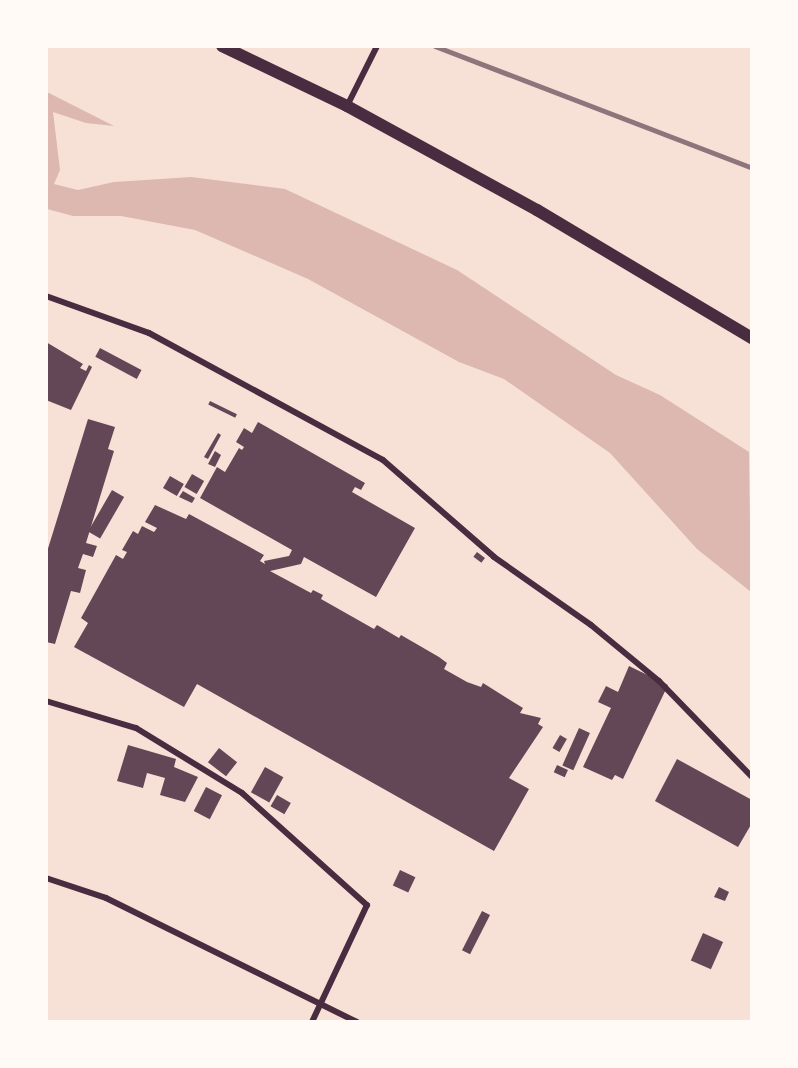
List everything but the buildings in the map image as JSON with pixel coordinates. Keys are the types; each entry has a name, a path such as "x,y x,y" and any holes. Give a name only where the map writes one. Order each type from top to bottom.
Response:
{"main road":[{"path":"222,46 347,106 537,210 752,338"}],"street":[{"path":"347,106 377,46"},
{"path":"46,296 149,333 383,460 494,557 591,626 658,681 752,777"},
{"path":"46,700 136,728 242,794 367,905 312,1022"},
{"path":"46,878 106,898 357,1022"}],"shaded area":[{"path":"47,92 114,126 86,123 53,112 60,170 54,184 78,190 114,182 191,177 285,189 457,270 616,375 660,395 749,452 751,592 697,549 610,453 504,379 459,362 308,279 195,230 121,216 73,216 47,209"}],"railway":[{"path":"435,46 752,168"}]}
